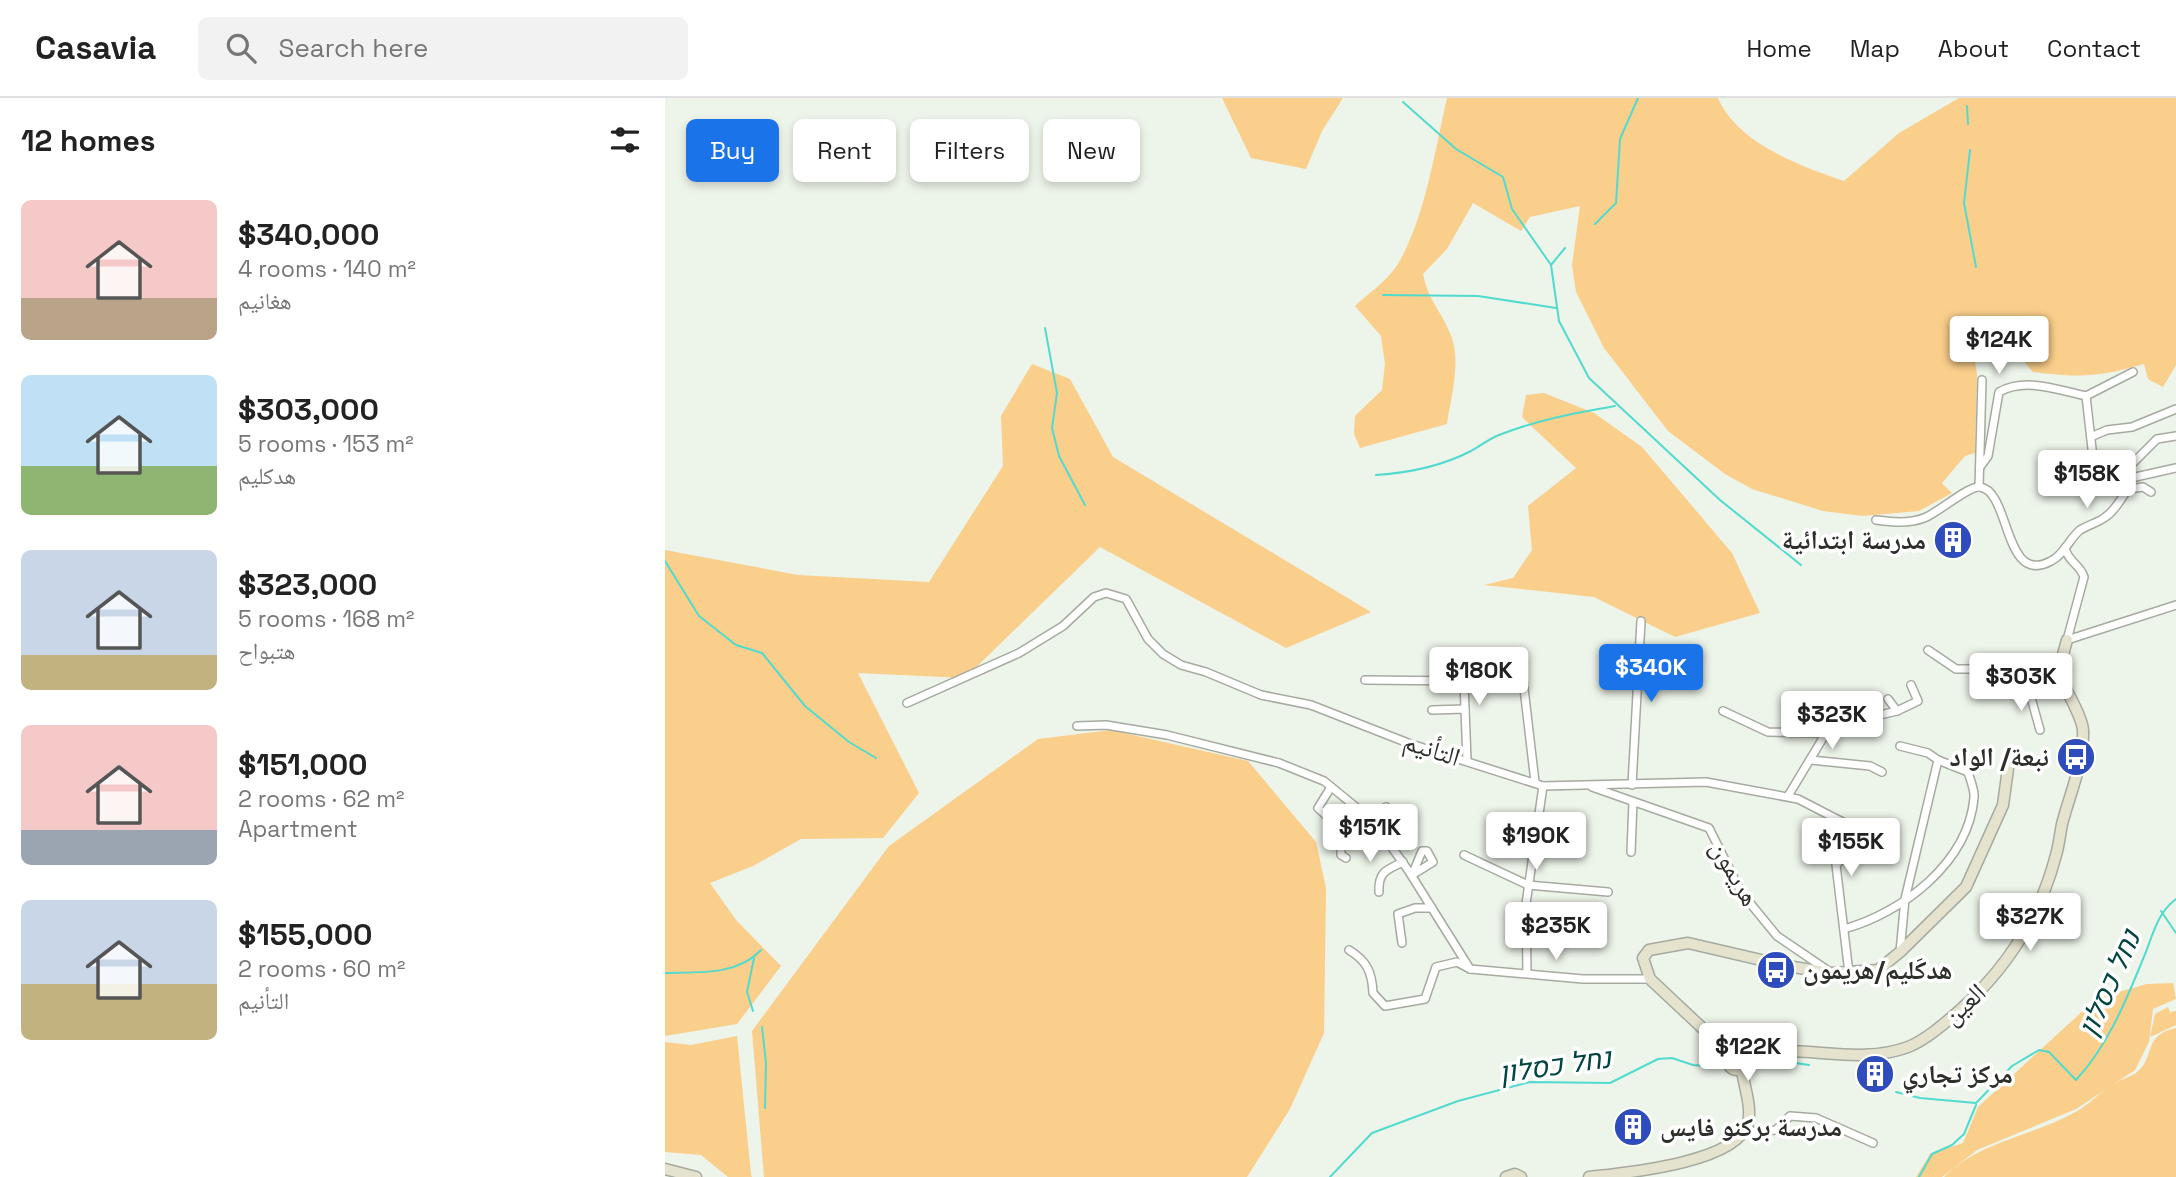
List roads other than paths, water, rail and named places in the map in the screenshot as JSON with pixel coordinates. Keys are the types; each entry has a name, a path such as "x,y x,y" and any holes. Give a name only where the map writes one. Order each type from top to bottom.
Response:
{"street":[{"path":"1980,467 1988,456 1999,393 2010,386 2029,384 2086,396 2133,372"},
{"path":"1979,487 1982,380"},
{"path":"2086,396 2098,480 2103,484 2176,468"},
{"path":"2093,436 2108,430 2132,427 2176,409"},
{"path":"2118,481 2157,439 2176,436"},
{"path":"2118,481 2128,489"},
{"path":"1876,520 1914,522 1979,487 1989,490 2010,539 2027,563 2039,566 2050,562 2079,531 2109,514 2128,489 2143,487 2151,492"},
{"path":"2028,687 2058,673 2084,577 2082,570 2067,558 2064,547"},
{"name":"التأنيم","path":"907,703 1019,653 1063,626 1094,597 1106,593 1126,599 1148,639 1163,654 1181,665 1261,695 1311,705 1408,743 1543,786 1706,782 1788,796 1866,834 1836,865 1850,973"},
{"path":"2067,640 2176,605"},
{"path":"1632,785 1641,621"},
{"path":"1928,650 1956,669 1989,669 2028,687 2040,730"},
{"path":"1521,663 1535,782"},
{"path":"1640,665 1690,672"},
{"name":"العين","path":"1745,1056 1766,1050 1840,1056 1876,1054 1909,1047 1951,1018 1986,987 2014,951 2036,914 2057,854 2062,824 2077,779 2084,729 2058,673"},
{"path":"1365,680 1464,681 1467,760"},
{"path":"1723,710 1768,732 1826,733 1846,723 1883,715 1918,701 1911,685"},
{"path":"1888,699 1896,711"},
{"path":"1432,710 1465,709"},
{"path":"1077,726 1107,725 1167,735 1279,763 1331,787 1373,821 1412,875 1471,969"},
{"path":"1788,796 1826,733"},
{"path":"1844,929 1874,920 1944,867 1958,843 1975,796 1968,772 1938,760 1929,753 1900,746"},
{"path":"1811,760 1870,766 1882,772"},
{"path":"1900,953 1905,899 1938,760"},
{"path":"1731,1055 1650,979 1643,958 1650,950 1688,943 1787,966 1831,973 1878,970 1900,953 1966,887 2003,805 2009,761"},
{"name":"هريمون","path":"1585,785 1709,828 1741,892 1777,936 1831,973"},
{"path":"1527,972 1525,942 1528,885 1543,786"},
{"path":"1331,787 1318,808 1336,825 1341,835 1341,855 1346,858"},
{"path":"1631,852 1633,802"},
{"path":"1373,821 1386,807"},
{"path":"1464,855 1528,885 1608,892"},
{"path":"1379,892 1378,878 1382,872 1403,862"},
{"path":"1402,943 1398,914 1415,908 1431,908"},
{"path":"1349,950 1364,959 1372,977 1373,993 1385,1006 1425,999 1436,967 1457,962 1471,969 1583,979 1650,979"},
{"path":"1589,1177 1633,1172 1699,1157 1729,1146 1744,1132 1748,1111 1742,1070 1747,1064 1745,1056 1740,1052 1731,1055"},
{"path":"1731,1055 1730,1067 1742,1070"},
{"path":"1744,1132 1776,1130 1790,1116 1816,1118 1873,1143"},
{"path":"665,1169 697,1177"},
{"path":"1506,1177 1515,1174 1521,1177"}],"waterway":[{"path":"1595,224 1616,203 1620,139 1638,98"},
{"path":"1403,102 1456,149 1503,177 1512,209 1551,265"},
{"path":"1967,106 1968,124"},
{"path":"1970,150 1964,203 1976,267"},
{"path":"1565,248 1551,265 1559,321 1589,378 1720,500 1801,565"},
{"path":"1383,295 1478,296 1556,308"},
{"path":"1045,328 1057,393 1052,428 1059,456 1085,505"},
{"path":"1376,475 1437,465 1471,451 1495,437 1528,425 1615,406"},
{"path":"665,561 699,616 736,645 762,653 805,706 849,742 876,758"},
{"name":"נחל כסלון","path":"1896,1092 1920,1098 1976,1103 2012,1066 2039,1050 2049,1052 2076,1080 2115,1023 2159,919 2176,899"},
{"path":"2161,911 2176,933"},
{"path":"665,973 729,968 761,950"},
{"path":"753,1011 747,992 754,958"},
{"path":"762,1027 766,1063 765,1108"},
{"name":"נחל כסלון","path":"1330,1177 1372,1133 1458,1101 1530,1082 1610,1083 1658,1059 1672,1058 1693,1065 1722,1067"},
{"path":"1747,1066 1762,1058 1809,1065"},
{"path":"1919,1177 1932,1154 1952,1145 1964,1134 1976,1105"}],"place":[{"name":"مدرسة ابتدائية","path":"1953,540"},
{"name":"نبعة/ الواد","path":"2076,757"},
{"name":"هدكَليم/هريمون","path":"1776,970"},
{"name":"مركز تجاري","path":"1875,1074"},
{"name":"مدرسة بركنو فايس","path":"1633,1127"}]}
